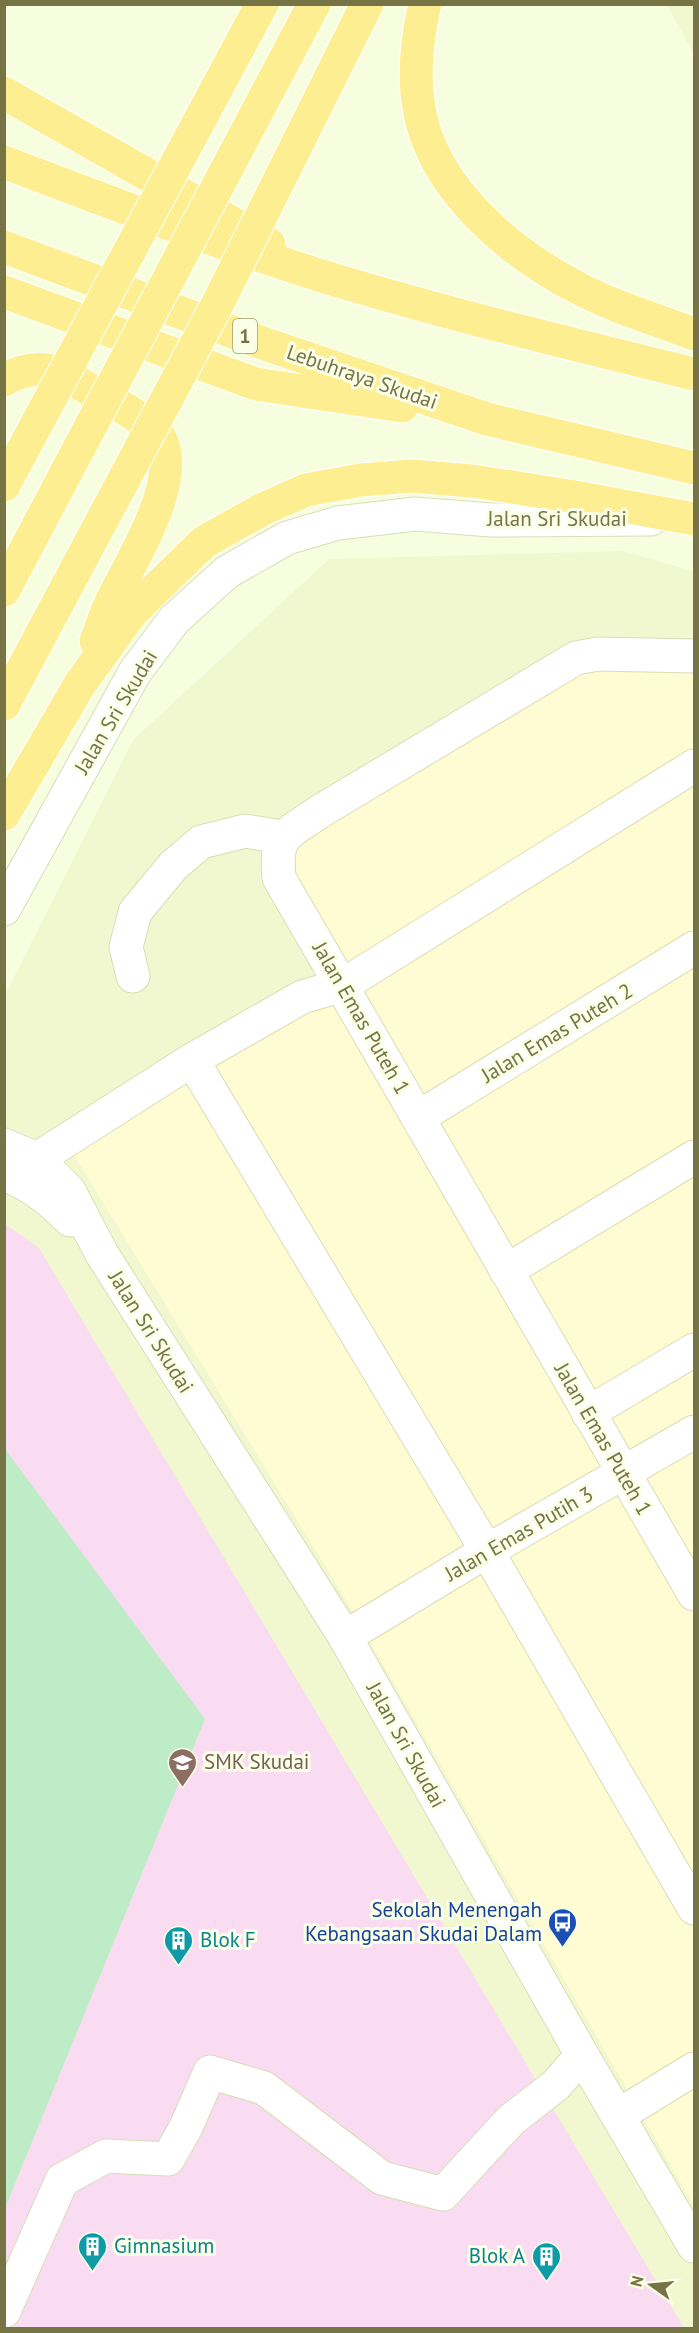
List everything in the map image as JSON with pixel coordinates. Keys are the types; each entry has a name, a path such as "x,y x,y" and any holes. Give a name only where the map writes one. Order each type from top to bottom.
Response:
{"highway":[{"path":"4,485 262,4"},
{"path":"4,590 314,4"},
{"path":"4,704 217,305 367,4"},
{"path":"425,4 418,32 416,80 419,110 430,145 448,178 475,214 512,247 576,287 694,334"},
{"path":"4,93 138,167 325,277"},
{"path":"4,162 155,221 325,277 500,327 694,374"},
{"name":"Lebuhraya Skudai","path":"4,247 268,345 487,419 694,468"},
{"path":"4,292 256,384 487,419"},
{"path":"4,380 19,372 43,368 69,377 132,414 155,431 164,450 167,468 163,491 144,539 110,605 80,684"},
{"path":"4,813 80,684 131,613 204,542 263,509 306,490 361,480 411,476 472,481 694,519"}],"street":[{"name":"Jalan Sri Skudai","path":"4,909 135,672 174,620 227,572 288,538 338,523 414,514 490,520 694,519"},
{"path":"133,976 126,947 135,912 173,866 201,842 245,831 283,837 319,812 576,658 598,654 694,656"},
{"path":"37,1159 192,1060 302,997 343,985 694,766"},
{"name":"Jalan Emas Puteh 1","path":"283,837 277,855 279,878 694,1594"},
{"name":"Jalan Emas Puteh 2","path":"419,1117 694,948"},
{"path":"192,1060 487,1551 694,1908"},
{"name":"Jalan Sri Skudai","path":"4,1145 37,1159 69,1191 102,1254 345,1637 582,2055 694,2246"},
{"path":"506,1271 694,1157"},
{"name":"Jalan Sri Skudai","path":"4,1174 23,1181 53,1203 102,1254"},
{"path":"588,1413 694,1350"},
{"name":"Jalan Emas Putih 3","path":"345,1637 487,1551 694,1432"},
{"path":"4,2311 62,2180 106,2156 168,2159 186,2127 210,2072 264,2088 382,2178 443,2194 511,2120 556,2085 582,2055"},
{"path":"619,2115 694,2069"}],"shaded area":[{"path":"667,5 694,5 694,54"},
{"path":"623,551 694,571 694,2328 5,2328 4,997 133,740 329,559"},
{"path":"587,666 694,671 694,2206 349,1605 68,1145 306,1003 357,987 290,872 292,845"},
{"name":"SMK Skudai","path":"4,1223 39,1248 684,2328 5,2328"},
{"path":"5,1449 205,1719 5,2208"}],"place":[{"name":"SMK Skudai","path":"183,1788"},
{"name":"Sekolah Menengah Kebangsaan Skudai Dalam","path":"563,1948"},
{"name":"Blok F","path":"179,1966"},
{"name":"Gimnasium","path":"93,2272"},
{"name":"Blok A","path":"546,2282"}]}
